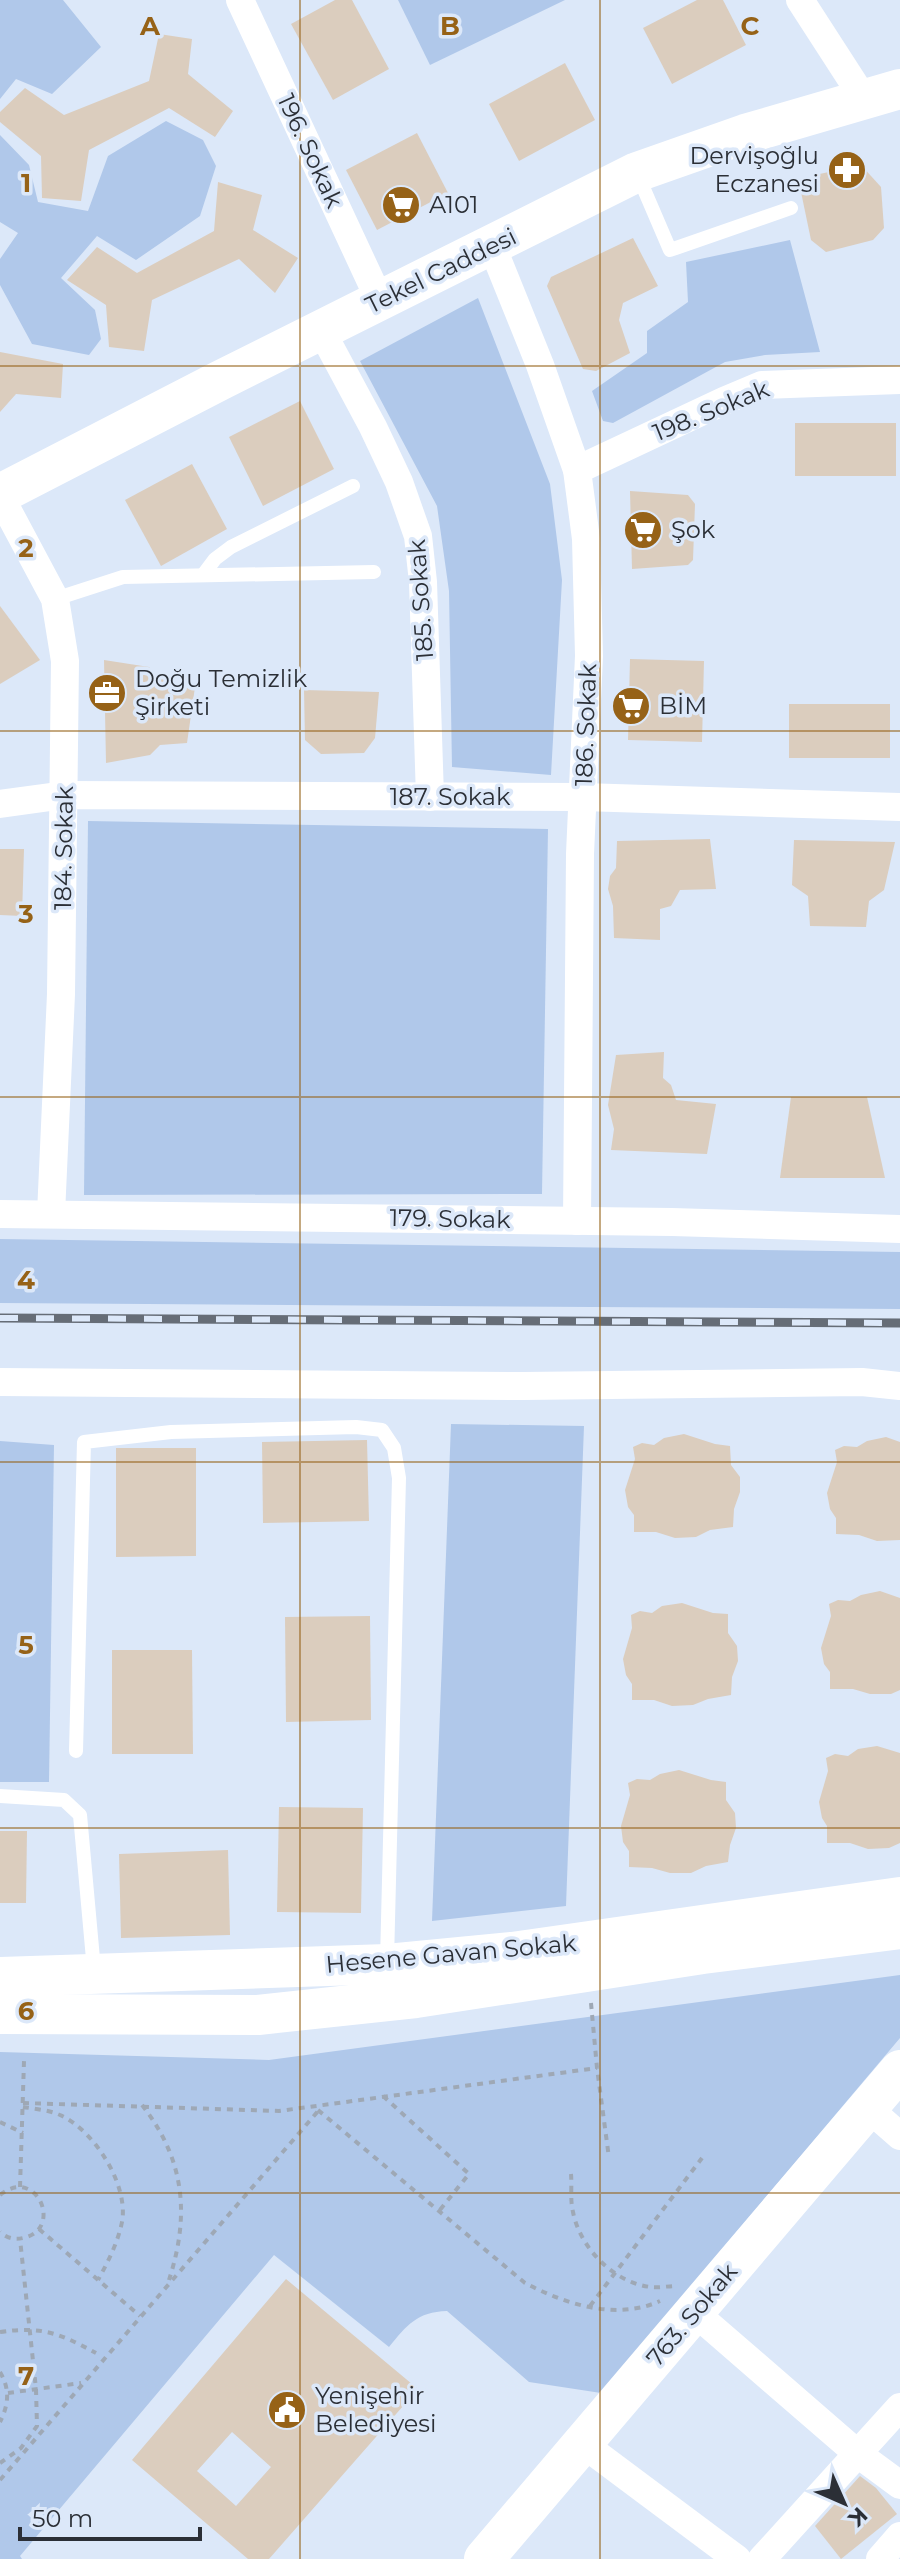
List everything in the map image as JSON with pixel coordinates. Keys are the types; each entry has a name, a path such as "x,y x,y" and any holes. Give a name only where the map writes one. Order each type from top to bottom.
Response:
{"street":[{"name":"196. Sokak","path":"240,0 380,301"},
{"path":"800,0 882,94"},
{"name":"Tekel Caddesi","path":"0,495 637,172 745,134 882,94"},
{"name":"186. Sokak","path":"492,246 540,365 577,470 586,539 589,656 583,797 577,1221"},
{"name":"185. Sokak","path":"321,330 399,482 418,536 423,582 430,797"},
{"name":"198. Sokak","path":"577,470 762,385 900,380"},
{"name":"184. Sokak","path":"0,495 55,599 65,661 61,994 51,1214"},
{"name":"187. Sokak","path":"0,804 65,795 583,797 900,807"},
{"name":"179. Sokak","path":"0,1214 577,1221 900,1229"},
{"path":"0,1382 507,1386 862,1382 900,1386"},
{"name":"Hesene Gavan Sokak","path":"0,1977 387,1964 512,1952 900,1897"},
{"path":"0,2014 258,2015 416,1998 703,1954 900,1929"},
{"name":"763. Sokak","path":"484,2559 583,2444 679,2301 868,2108 900,2070"},
{"path":"868,2108 900,2136"},
{"path":"679,2301 858,2454 900,2485"},
{"path":"762,2559 900,2407"},
{"path":"583,2444 737,2559"},
{"path":"880,2559 900,2536"}],"lane":[{"path":"637,172 670,250 791,208"},
{"path":"203,575 215,559 231,547 353,486"},
{"path":"55,599 123,577 374,572"},
{"path":"76,1751 84,1442 171,1432 356,1427 382,1430 394,1448 399,1478 387,1964"},
{"path":"0,1796 64,1800 80,1815 94,1975"}],"path":[{"path":"591,2003 609,2158"},
{"path":"20,2187 24,2061"},
{"path":"23,2105 142,2105 279,2111 597,2068"},
{"path":"383,2096 469,2174 439,2211"},
{"path":"23,2105 59,2115 77,2126 100,2151 114,2173 121,2196 122,2221 112,2254 98,2280"},
{"path":"142,2105 160,2128 174,2161 180,2195 181,2225 177,2256 168,2283"},
{"path":"314,2106 525,2283 554,2299 607,2310 643,2309 679,2301 685,2285 652,2287 629,2282 604,2265 586,2242 573,2213 571,2174"},
{"path":"0,2480 319,2110"},
{"path":"0,2122 23,2133"},
{"path":"589,2307 702,2158"},
{"path":"0,2195 13,2187 30,2190 42,2202 44,2218 39,2229 29,2237 12,2239 0,2232"},
{"path":"39,2229 140,2316"},
{"path":"0,2463 21,2448 37,2426 20,2239"},
{"path":"0,2332 30,2328 68,2338 96,2353"},
{"path":"0,2372 8,2393 7,2408 0,2422"},
{"path":"8,2393 84,2383"}],"shaded area":[{"path":"0,0 63,0 101,47 52,94 16,79 0,99"},
{"path":"398,0 565,0 430,65"},
{"path":"166,121 203,140 216,166 200,216 136,260 97,236 61,278 95,310 101,339 89,355 32,344 0,285 0,259 18,233 0,222 0,135 29,165 38,202 88,211 108,156"},
{"path":"790,240 820,352 765,355 725,362 613,423 603,421 592,391 647,353 647,331 688,302 686,262"},
{"path":"478,298 550,484 562,580 551,775 452,767 449,591 437,506 360,361"},
{"path":"88,821 548,829 542,1194 84,1195"},
{"path":"0,1239 900,1252 900,1309 0,1303"},
{"path":"451,1424 584,1426 566,1906 432,1921"},
{"path":"0,1441 54,1445 49,1782 0,1782"},
{"path":"900,1975 900,2038 601,2393 529,2382 447,2311 420,2317 401,2332 389,2347 274,2255 20,2556 22,2559 0,2559 0,2052 269,2060"}],"building":[{"path":"335,0 352,0 389,69 333,100 291,24"},
{"path":"697,0 723,0 746,45 672,84 643,28"},
{"path":"159,34 192,39 188,74 233,111 215,137 169,108 89,150 81,201 42,198 41,156 0,122 0,112 25,88 64,115 149,81"},
{"path":"565,63 595,120 519,161 489,104"},
{"path":"417,133 448,193 377,230 346,170"},
{"path":"861,165 881,187 884,228 873,240 826,252 811,240 801,192 815,175"},
{"path":"218,182 262,195 253,230 298,258 275,293 239,259 152,300 144,351 109,347 106,305 67,280 97,247 137,273 214,231"},
{"path":"633,238 658,286 623,303 619,320 630,353 596,371 583,369 547,286 551,277"},
{"path":"0,352 63,364 61,398 16,394 0,412"},
{"path":"300,401 334,469 263,506 229,437"},
{"path":"795,423 896,423 896,476 795,476"},
{"path":"192,464 227,529 161,566 125,500"},
{"path":"630,491 688,495 695,504 693,560 688,565 632,569"},
{"path":"0,606 40,660 0,684"},
{"path":"630,659 704,661 702,742 628,740"},
{"path":"104,660 149,667 161,679 195,687 187,743 160,745 150,755 106,763"},
{"path":"304,690 379,692 375,738 364,753 321,754 305,740"},
{"path":"789,704 890,704 890,758 789,758"},
{"path":"710,839 716,889 680,890 671,906 660,909 660,940 614,938 613,906 608,889 610,876 616,868 617,841"},
{"path":"794,840 895,842 884,890 869,901 866,927 810,926 808,896 792,885"},
{"path":"0,849 24,849 22,916 0,915"},
{"path":"664,1052 663,1078 671,1085 676,1100 716,1104 707,1154 611,1150 614,1129 608,1105 616,1055"},
{"path":"791,1097 867,1097 885,1178 780,1178"},
{"path":"684,1434 730,1446 731,1465 740,1477 733,1527 710,1530 696,1537 675,1538 656,1532 634,1532 634,1515 628,1507 625,1490 635,1459 633,1447 642,1443 654,1445 664,1438"},
{"path":"886,1437 900,1442 900,1540 877,1541 859,1535 836,1534 836,1518 830,1509 827,1493 837,1462 835,1450 844,1446 857,1447 867,1441"},
{"path":"367,1440 369,1521 263,1523 262,1442"},
{"path":"116,1448 196,1448 196,1556 116,1557"},
{"path":"880,1591 900,1598 900,1690 891,1694 870,1694 853,1689 830,1689 830,1672 824,1664 821,1648 831,1616 829,1604"},
{"path":"682,1603 713,1613 728,1614 728,1633 737,1646 738,1661 732,1677 731,1695 693,1705 672,1706 654,1700 632,1700 632,1684 626,1675 623,1659 632,1628 631,1615 640,1611 652,1613 662,1606"},
{"path":"370,1616 371,1720 286,1722 285,1617"},
{"path":"112,1650 192,1650 193,1754 112,1754"},
{"path":"877,1746 900,1753 900,1843 889,1848 868,1849 850,1843 827,1843 827,1826 819,1802 828,1771 826,1758 835,1754 848,1756 858,1749"},
{"path":"679,1770 726,1782 726,1800 735,1813 736,1828 728,1862 706,1866 691,1873 629,1867 629,1851 623,1842 621,1826 630,1795 628,1783 637,1779 650,1780 660,1774"},
{"path":"279,1807 363,1808 361,1913 277,1912"},
{"path":"0,1831 27,1831 26,1903 0,1903"},
{"path":"228,1850 230,1935 121,1938 119,1854"},
{"name":"Yenişehir Belediyesi","path":"286,2279 418,2389 269,2559 248,2559 132,2460","holes":["232,2432 271,2467 236,2506 197,2471"]},
{"path":"860,2476 876,2488 897,2514 841,2559 815,2526"}],"railway":[{"path":"0,1318 900,1323"}],"place":[{"name":"Dervişoğlu Eczanesi","path":"847,170"},
{"name":"A101","path":"401,205"},
{"name":"Şok","path":"643,530"},
{"name":"Doğu Temizlik Şirketi","path":"107,693"},
{"name":"BİM","path":"631,706"},
{"name":"Yenişehir Belediyesi","path":"287,2410"}]}
